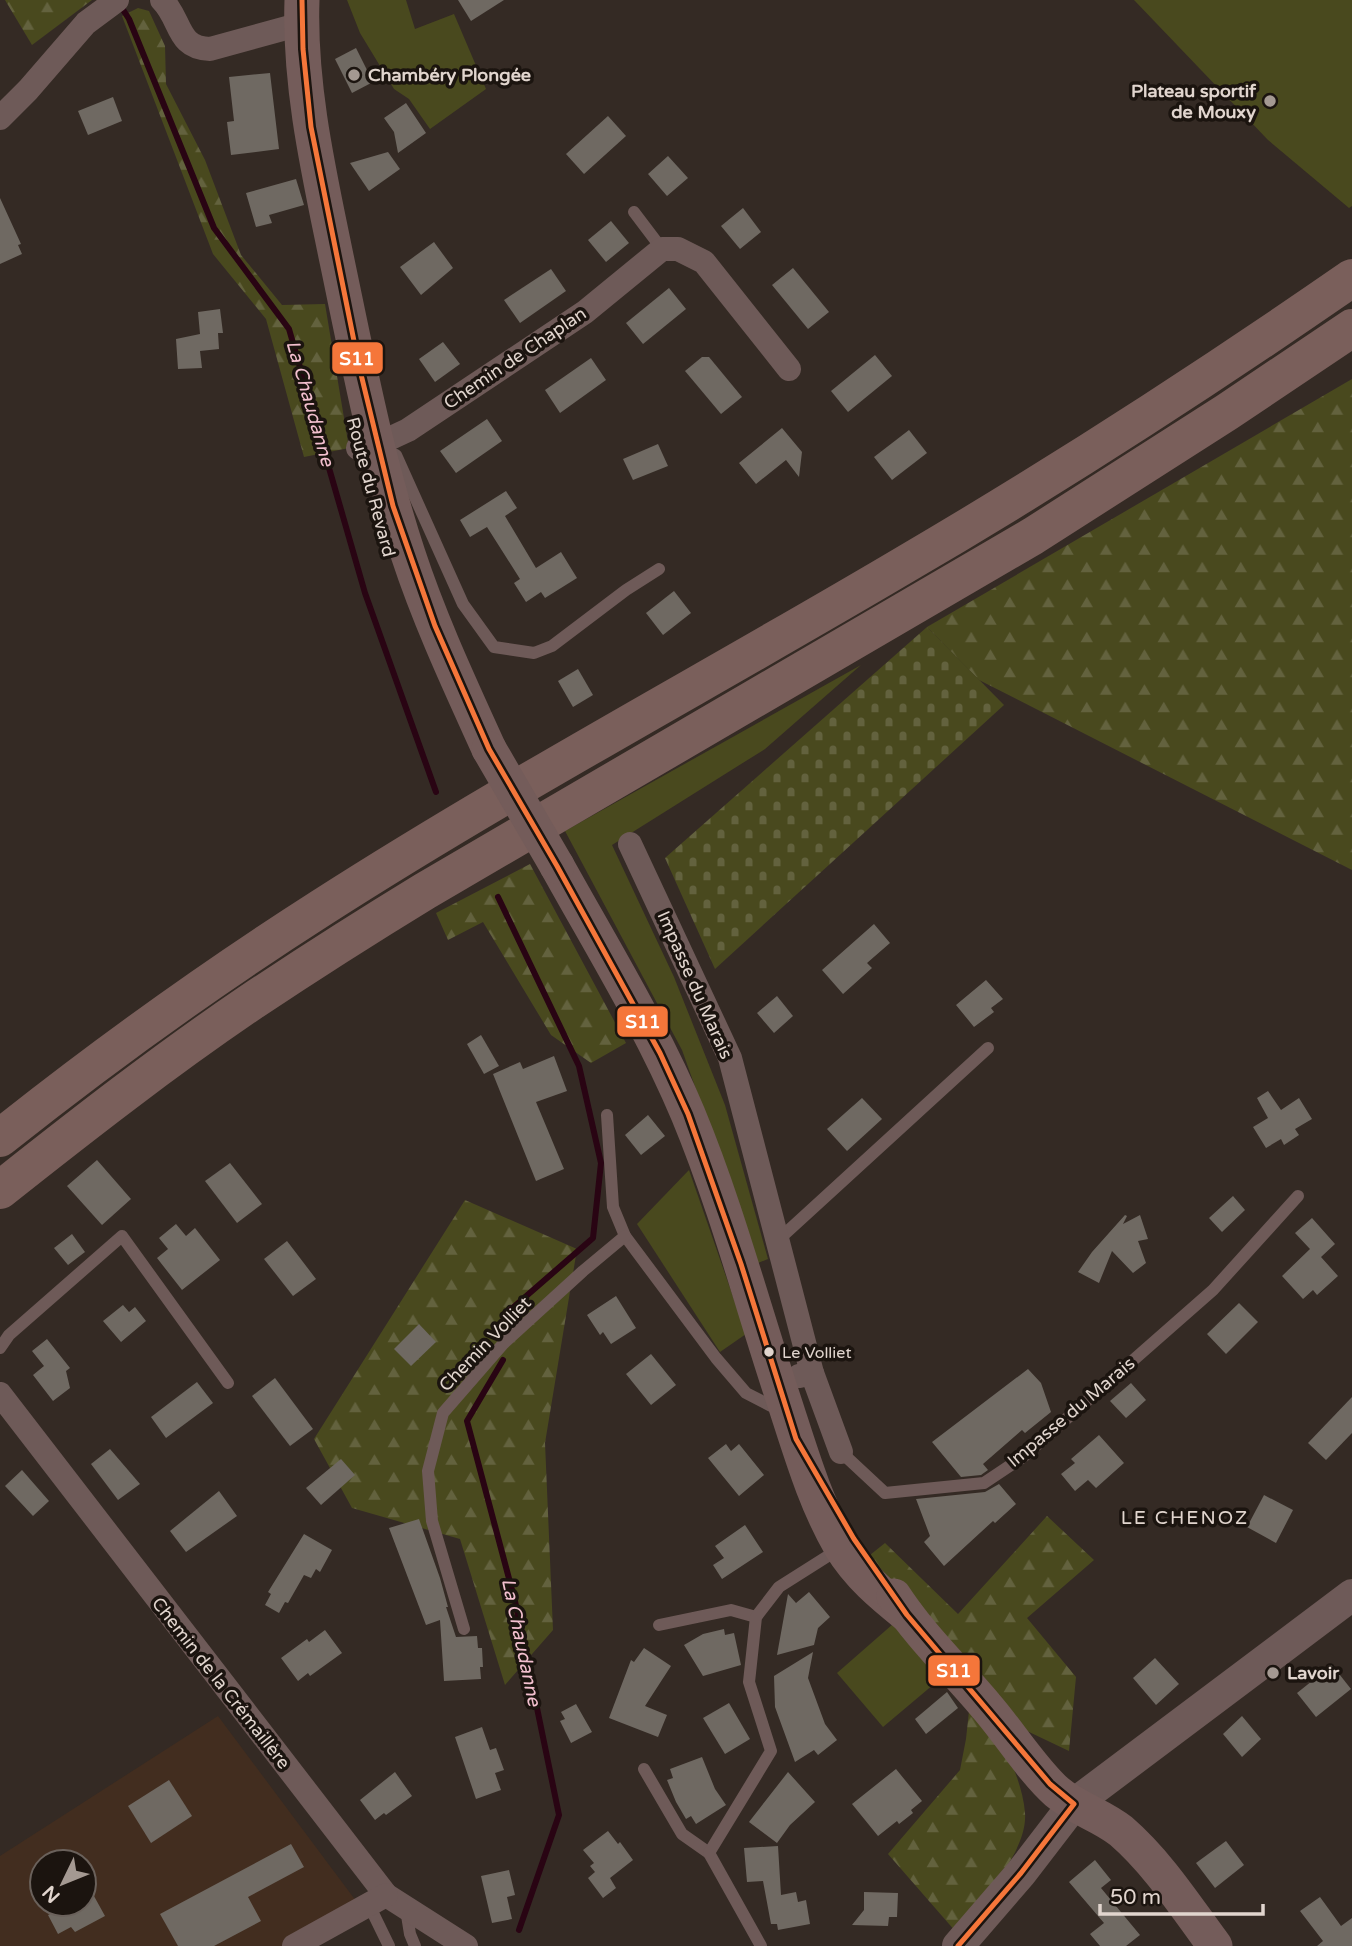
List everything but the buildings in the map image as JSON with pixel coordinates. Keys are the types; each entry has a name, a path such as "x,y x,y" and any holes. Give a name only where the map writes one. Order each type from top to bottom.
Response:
{"highway":[{"path":"0,1138 144,1027 320,908 453,827 1023,494 1131,428 1352,278"},
{"path":"0,1190 167,1062 344,941 1033,536 1238,405 1352,328"}],"main road":[{"name":"Route du Revard","path":"301,12 311,127 359,366 368,446 393,506 435,626 489,749 660,1053 688,1114 741,1264 816,1496 848,1543 859,1572 906,1615 987,1707 1049,1784 1074,1804 1105,1818 1123,1833 1168,1884 1215,1946"}],"street":[{"path":"162,0 185,40 196,49 210,49 301,12"},
{"path":"0,118 86,23 113,3"},
{"path":"662,249 678,249 704,262 789,369"},
{"name":"Chemin de Chaplan","path":"368,446 408,430 585,312 662,249"},
{"name":"Impasse du Marais","path":"630,844 730,1058 812,1373 841,1452"},
{"path":"786,1409 812,1373"},
{"name":"Chemin de la Crémaillère","path":"0,1394 386,1902 466,1946"},
{"path":"958,1946 1037,1853 1074,1804 1352,1595"},
{"path":"294,1946 386,1902"}],"lane":[{"path":"634,212 662,249"},
{"path":"368,446 396,455 463,604 494,647 534,653 552,646 626,590 659,569"},
{"path":"776,1241 988,1048"},
{"path":"607,1115 613,1207 625,1236 716,1358 746,1393 771,1406 786,1409"},
{"name":"Impasse du Marais","path":"841,1452 885,1493 984,1483 1023,1457 1213,1290 1298,1196"},
{"name":"Chemin Volliet","path":"464,1629 432,1521 428,1471 443,1413 503,1344 625,1236"},
{"path":"0,1348 9,1335 122,1237 228,1382"},
{"path":"709,1853 771,1751 749,1682 756,1617 779,1587 848,1543"},
{"path":"659,1625 731,1610 756,1617"},
{"path":"644,1769 682,1834 709,1853 761,1946"},
{"path":"386,1902 389,1946"},
{"path":"386,1902 410,1934 415,1946"}],"shaded area":[{"path":"218,1716 368,1917 316,1946 0,1946 0,1856"}],"green space":[{"path":"5,0 92,0 32,45"},
{"path":"347,0 406,0 415,29 454,14 486,89 430,129 409,99 394,89 360,33"},
{"name":"Plateau sportif de Mouxy","path":"1134,0 1352,0 1352,206 1349,208 1268,140"},
{"path":"138,8 149,11 165,46 166,84 205,160 241,255 282,305 325,304 349,448 304,457 266,319 213,254 122,16"},
{"path":"1352,379 1352,870 979,680 927,627"},
{"path":"927,627 1004,705 715,969 665,858"},
{"path":"861,665 765,749 612,845 674,977 725,1105 768,1259 758,1263 682,1050 565,831"},
{"path":"530,864 626,1043 591,1063 551,1035 483,922 448,940 436,913"},
{"path":"689,1170 746,1334 720,1352 637,1224"},
{"path":"465,1200 577,1249 545,1443 553,1630 505,1685 460,1539 352,1508 314,1439"},
{"path":"1047,1516 1094,1560 1027,1618 1076,1677 1069,1751 1010,1723 999,1730 1021,1792 1025,1813 1024,1828 1011,1860 956,1932 888,1854 960,1770 972,1683 870,1555 885,1543 958,1614"},
{"path":"893,1624 940,1679 883,1727 837,1673"}],"waterway":[{"name":"La Chaudanne","path":"120,5 129,19 214,228 289,329 365,593 436,792"},
{"path":"498,897 579,1066 601,1163 593,1238 509,1311"},
{"name":"La Chaudanne","path":"503,1360 467,1421 515,1601 559,1815 519,1930"}],"transit line":[{"name":"S11","path":"302,0 303,49 311,127 359,366 393,506 435,626 489,749 660,1053 688,1114 741,1264 796,1439 854,1539 907,1615 1050,1784 1074,1804 1021,1873 958,1946"}],"place":[{"name":"Chambéry Plongée","path":"354,75"},
{"name":"Plateau sportif de Mouxy","path":"1270,101"},
{"name":"Le Volliet","path":"769,1352"},
{"name":"Lavoir","path":"1273,1673"}],"district":[{"name":"LE CHENOZ","path":"1185,1517"}]}
